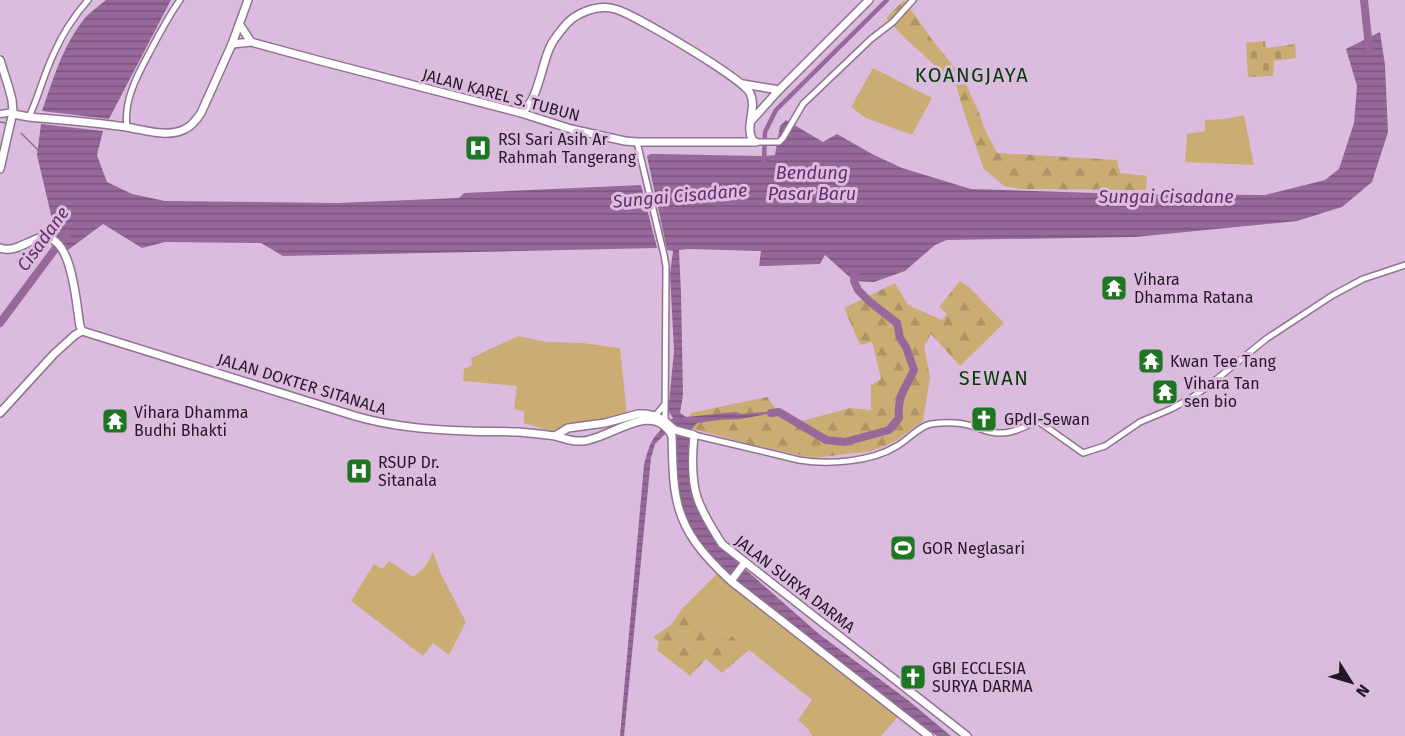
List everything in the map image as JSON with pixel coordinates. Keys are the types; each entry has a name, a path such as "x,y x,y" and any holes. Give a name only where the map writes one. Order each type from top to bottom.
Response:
{"main road":[{"path":"0,114 127,127 144,131 171,133 184,130 194,122 206,103 240,25 248,0"},
{"path":"739,142 778,90 869,0"},
{"path":"521,113 533,97 550,48 567,22 582,12 593,9 615,9 680,44 742,83 751,94 753,102 751,124 753,142"},
{"path":"240,25 251,42"},
{"name":"JALAN KAREL S. TUBUN","path":"232,44 251,42 625,141 753,142"},
{"path":"0,60 15,114 0,169"},
{"path":"742,83 778,90"},
{"path":"533,97 535,109 543,119"},
{"path":"5,149 4,133 15,114"},
{"path":"0,248 13,249 41,237 53,239 70,263 79,331 54,354 0,413"},
{"name":"JALAN DOKTER SITANALA","path":"79,331 385,424 437,430 517,432 576,441 589,440 644,420 665,423"},
{"name":"JALAN DOKTER SITANALA","path":"555,436 568,428 605,423 638,414 655,416 665,423"},
{"path":"665,423 672,438 675,495 684,525 705,556 929,736"},
{"path":"665,423 675,430 692,435"},
{"path":"586,425 585,434 589,440"},
{"name":"JALAN SURYA DARMA","path":"692,435 697,496 722,544 967,736"},
{"path":"737,557 742,566 753,569"},
{"path":"732,580 742,566"},
{"path":"956,727 958,736"}],"street":[{"path":"29,117 54,52 88,0"},
{"path":"127,127 127,112 138,75 180,0"},
{"path":"753,142 779,142 803,104 871,39 893,22 913,0"},
{"path":"638,142 666,266 665,423"},
{"path":"692,435 809,462 854,460 880,455 900,445 928,425 950,423 969,425 989,432 1006,433 1038,421 1083,453 1105,446 1140,422 1171,410 1191,398 1266,339 1333,295 1364,279 1405,265"},
{"path":"655,416 665,404"}],"green space":[{"path":"904,0 963,78 997,153 1117,160 1120,173 1147,176 1146,190 1020,189 1004,186 984,169 956,85 886,18"},
{"path":"1265,41 1266,48 1295,44 1296,58 1274,61 1273,76 1248,77 1246,43"},
{"path":"873,68 932,98 912,135 866,118 851,107"},
{"path":"1244,115 1254,165 1185,162 1187,134 1205,131 1205,120"},
{"path":"960,281 969,287 1004,323 960,366 931,334 924,346 930,377 923,421 894,442 872,451 813,458 690,428 690,413 767,397 776,409 802,421 850,408 871,410 871,385 881,379 872,342 860,345 844,308 895,283 908,305 942,320 947,314 939,307"},
{"path":"518,336 547,342 582,343 620,348 627,416 567,427 553,432 524,423 524,411 514,409 517,386 463,381 464,369 472,365 471,358"},
{"name":"GOR Neglasari","path":"893,537 916,541 913,559 890,556"},
{"path":"433,552 441,574 466,622 449,655 433,643 423,656 351,601 374,564 382,569 389,561 413,577 425,567"},
{"path":"720,571 823,647 903,711 881,736 812,736 798,720 812,700 729,634 706,629 682,609"},
{"path":"682,609 706,629 729,634 749,650 722,673 706,659 690,676 657,650 659,642 653,637 671,625"}],"water":[{"path":"106,0 171,0 109,119 42,111 70,40 84,19"},
{"name":"Bendung Pasar Baru","path":"1380,32 1385,65 1388,132 1372,182 1342,207 1297,221 1135,237 947,240 935,245 905,271 874,282 854,281 825,255 820,264 759,266 761,251 679,250 683,395 680,413 686,417 736,412 741,414 779,412 697,423 690,431 693,489 704,523 728,554 819,634 909,701 951,736 937,736 721,569 689,529 676,490 676,438 670,429 655,444 651,458 624,736 620,736 644,465 654,438 673,418 669,412 669,403 674,351 670,274 673,251 667,250 647,156 651,154 775,155 780,126 786,120 823,142 837,134 902,168 971,189 1265,195 1325,180 1339,169 1354,123 1357,86 1346,49"},
{"path":"41,124 103,131 97,155 107,182 132,194 165,201 337,203 459,198 464,193 641,185 657,248 283,256 261,243 165,242 142,248 103,224 68,250 56,236 37,155"}],"waterway":[{"name":"Bendung Pasar Baru","path":"764,162 765,132 776,110 887,0"},
{"name":"Sungai Cisadane","path":"1364,0 1369,47"},
{"path":"0,122 7,123"},
{"path":"21,133 38,150"},
{"name":"Cisadane","path":"0,323 67,233"},
{"path":"771,413 779,412 826,440 845,442 889,430 899,418 900,398 914,370 906,347 900,338 897,323 858,290 854,281 856,272"}],"place":[{"name":"RSI Sari Asih Ar Rahmah Tangerang","path":"478,148"},
{"name":"Vihara Dhamma Ratana","path":"1114,288"},
{"name":"Kwan Tee Tang","path":"1151,361"},
{"name":"Vihara Tan sen bio","path":"1165,392"},
{"name":"GPdI-Sewan","path":"984,419"},
{"name":"Vihara Dhamma Budhi Bhakti","path":"115,421"},
{"name":"RSUP Dr. Sitanala","path":"359,471"},
{"name":"GOR Neglasari","path":"903,548"},
{"name":"GBI ECCLESIA SURYA DARMA","path":"913,677"}],"district":[{"name":"KOANGJAYA","path":"972,75"},
{"name":"SEWAN","path":"994,378"}]}
